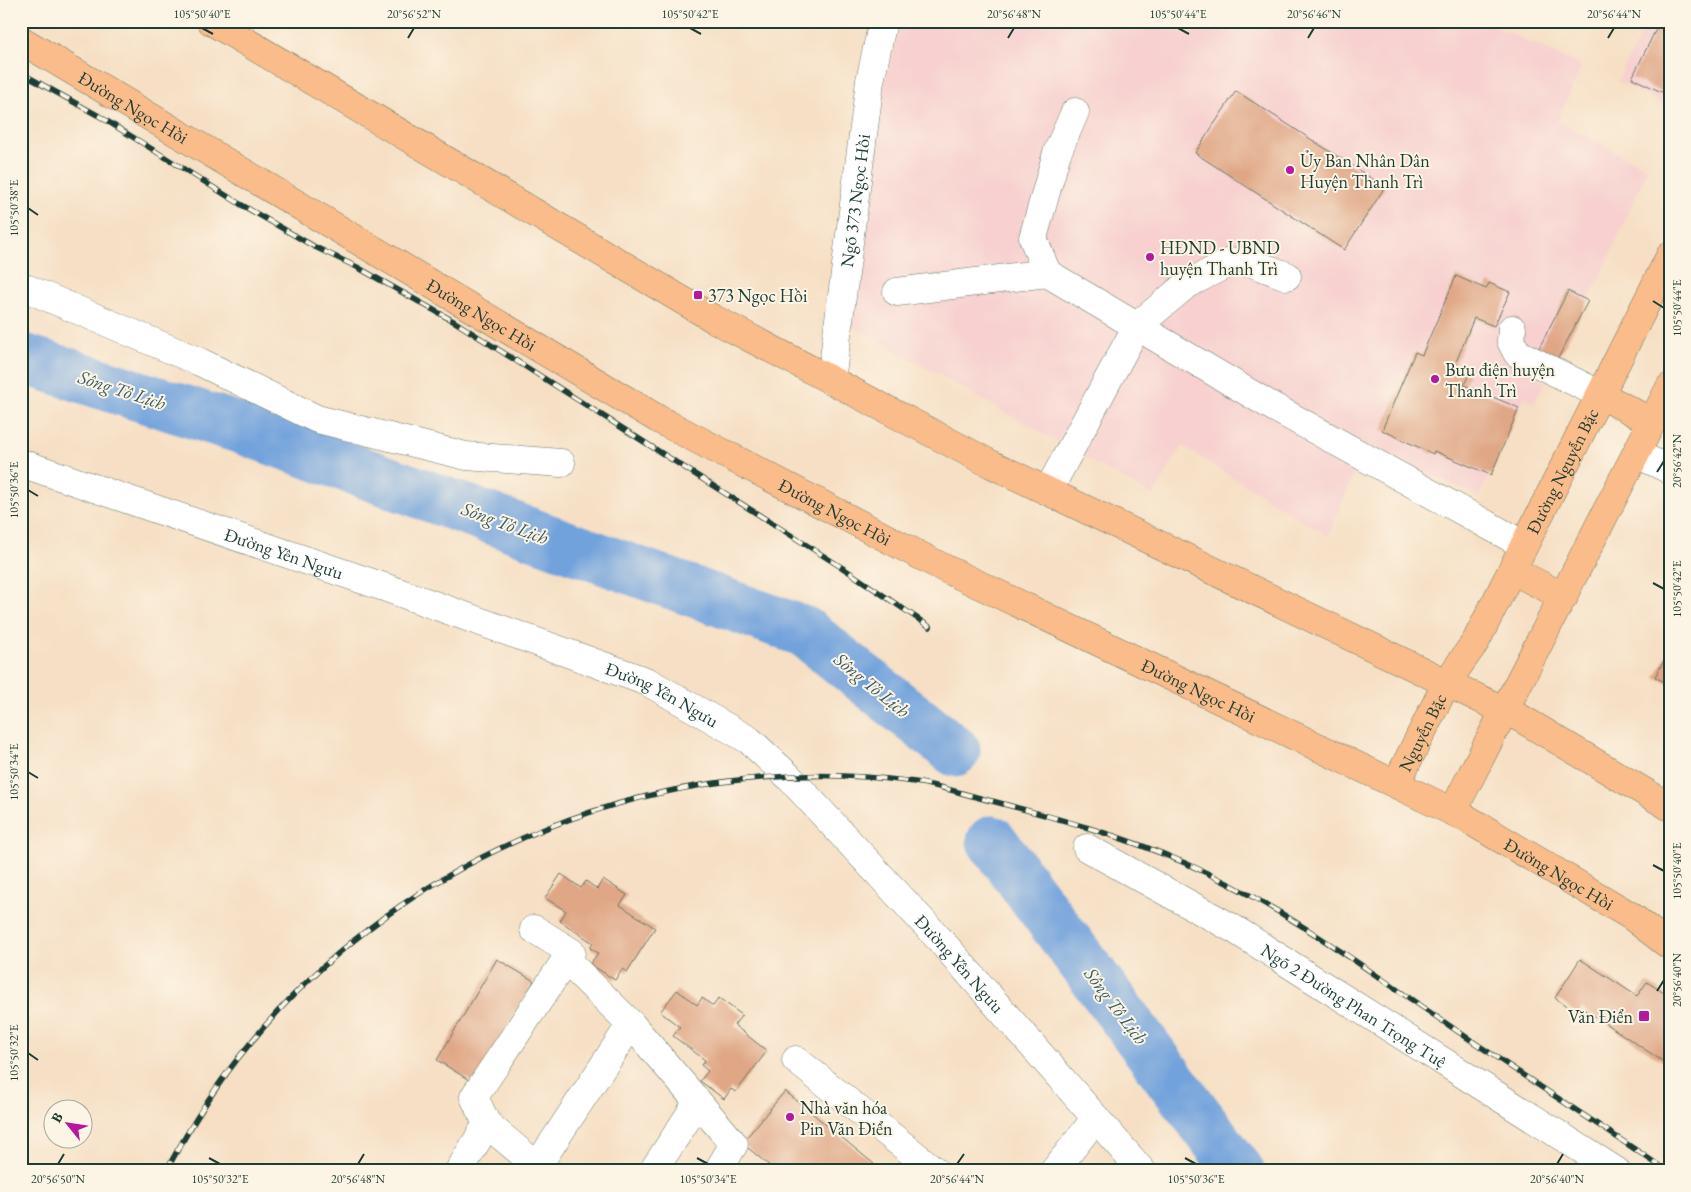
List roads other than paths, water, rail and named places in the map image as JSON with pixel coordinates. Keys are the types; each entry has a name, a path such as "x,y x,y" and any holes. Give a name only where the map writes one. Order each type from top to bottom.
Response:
{"main road":[{"path":"211,21 714,319 1048,491 1506,711 1670,807"},
{"name":"Đường Ngọc Hồi","path":"21,40 658,419 942,567 1453,811 1631,916 1670,946"},
{"name":"Đường Nguyễn Bặc","path":"1447,682 1476,642 1670,256"},
{"path":"1453,811 1506,711 1670,387"},
{"path":"1601,395 1652,422"},
{"path":"1512,570 1564,597"},
{"name":"Nguyễn Bặc","path":"1396,784 1447,682"}],"street":[{"name":"Ngõ 373 Ngọc Hồi","path":"832,381 870,81 883,21"},
{"path":"1076,112 1057,153 1033,238 1047,273 1268,404 1524,545"},
{"path":"1048,491 1137,326 1186,285 1230,262 1249,262 1287,276"},
{"path":"898,292 1047,273"},
{"path":"21,286 200,362 317,419 466,456 562,463"},
{"path":"1512,329 1511,341 1517,353 1601,395"},
{"path":"1637,454 1670,470"},
{"name":"Đường Yên Ngưu","path":"21,463 375,584 648,682 749,740 788,776 941,941 1142,1171"},
{"name":"Ngõ 2 Đường Phan Trọng Tuệ","path":"1087,848 1234,929 1601,1166"},
{"path":"534,930 571,952 474,1097 487,1124 538,1169 631,1024"},
{"path":"565,960 631,1024 734,1144 718,1171"},
{"path":"796,1060 935,1171"},
{"path":"652,1171 698,1102"},
{"path":"1054,1171 1096,1118"},
{"path":"459,1171 487,1124"}],"waterway":[{"name":"Sông Tô Lịch","path":"21,358 242,429 805,632 955,751"},
{"name":"Sông Tô Lịch","path":"992,841 1239,1171"}],"railway":[{"path":"21,73 99,116 240,204 315,247 357,267 455,322 849,572 930,627"},
{"path":"166,1171 204,1106 236,1060 312,977 384,917 463,867 547,828 636,799 728,781 821,776 915,782 934,786 1090,828 1162,853 1220,879 1254,897 1352,958 1474,1043 1667,1171"}],"place":[{"name":"Ủy Ban Nhân Dân Huyện Thanh Trì","path":"1290,170"},
{"name":"HĐND - UBND huyện Thanh Trì","path":"1150,257"},
{"name":"373 Ngọc Hồi","path":"698,295"},
{"name":"Bưu điện huyện Thanh Trì","path":"1435,379"},
{"name":"Văn Điển","path":"1644,1016"},
{"name":"Nhà văn hóa Pin Văn Điển","path":"790,1117"}]}
